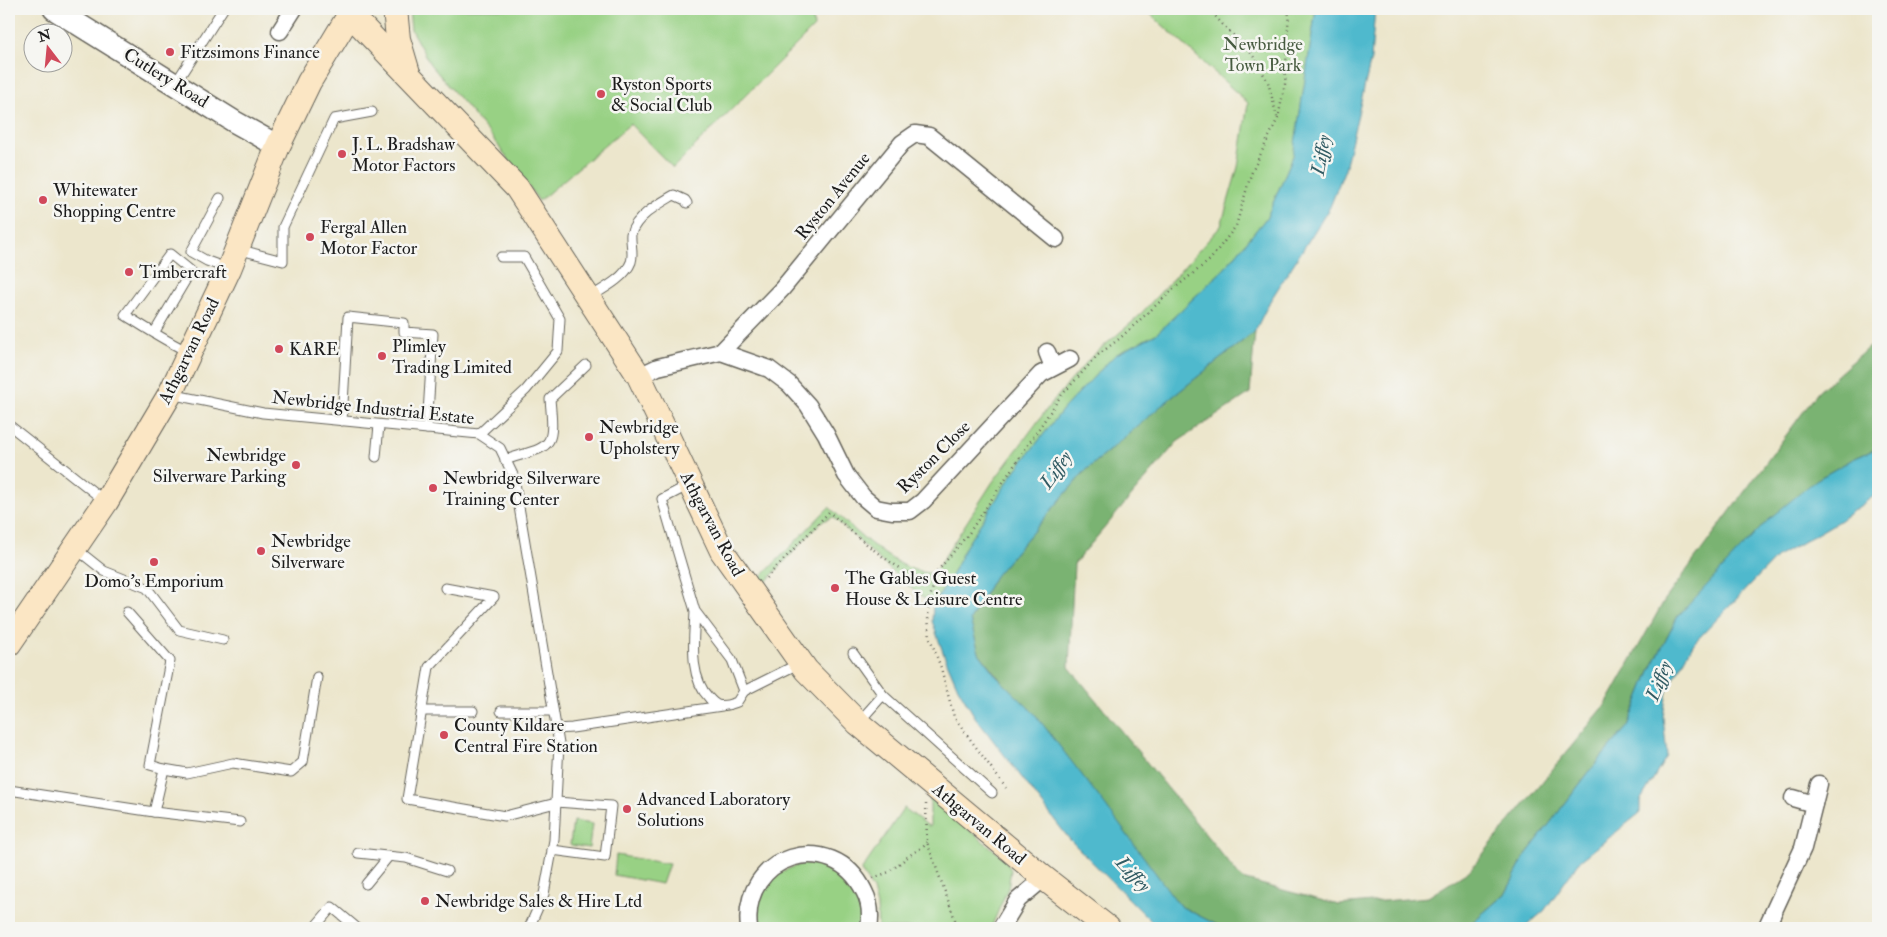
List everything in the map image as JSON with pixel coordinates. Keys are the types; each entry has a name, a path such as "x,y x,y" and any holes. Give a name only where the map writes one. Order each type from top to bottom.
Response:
{"main road":[{"path":"395,9 398,39 410,78"},
{"name":"Athgarvan Road","path":"9,644 106,502 170,394 233,259 278,146 309,82 351,11 410,78 517,188 639,376 689,485 722,551 800,663 858,723 1044,878 1108,928"}],"street":[{"name":"Cutlery Road","path":"54,9 235,122 278,146"},
{"path":"280,31 294,9"},
{"name":"Ryston Avenue","path":"721,352 782,290 902,143 915,134 929,136 1056,239"},
{"path":"639,376 658,367 721,352"},
{"name":"Ryston Close","path":"721,352 769,368 789,384 808,405 826,434 846,475 863,497 876,508 892,511 910,511 923,501 1041,374 1070,359"},
{"path":"1047,352 1053,367"},
{"path":"1766,928 1803,848 1819,784"},
{"path":"1793,798 1814,804"},
{"path":"749,928 747,914 751,895 760,878 774,865 792,857 812,855 830,859 847,868 860,883 867,896 870,911 868,928"},
{"path":"1001,928 1018,900 1044,878"}],"lane":[{"path":"174,84 223,9"},
{"path":"220,198 191,252 199,256 283,261 284,227 334,119 372,112"},
{"path":"588,299 625,271 631,261 632,234 638,222 654,207 674,195 687,202"},
{"path":"190,352 174,345 125,315 170,254 192,270"},
{"path":"154,333 199,256"},
{"path":"479,434 526,390 558,351 560,319 524,256 501,258"},
{"path":"342,421 348,317 404,323 404,332 433,334 427,429"},
{"path":"505,460 541,450 549,443 553,428 550,399 586,365"},
{"name":"Newbridge Industrial Estate","path":"170,394 263,413 479,434 500,448 514,477 559,744 552,850 544,894 530,928"},
{"path":"9,425 106,502"},
{"path":"376,457 379,425"},
{"path":"689,485 662,499 695,611 694,659 698,680 706,695 716,705 724,706"},
{"path":"74,548 104,571 147,588 179,630 222,640"},
{"path":"445,588 494,597 429,667 408,799 504,816 556,802 611,806 605,857 552,850"},
{"path":"695,611 732,660 744,691"},
{"path":"128,612 170,661 150,765 187,773 233,763 291,772 303,762 317,677"},
{"path":"853,653 883,695 992,793"},
{"path":"556,729 724,706 737,702 744,691 800,663"},
{"path":"858,723 883,695"},
{"path":"422,710 473,711"},
{"path":"501,711 553,711"},
{"path":"154,812 164,769"},
{"path":"9,790 154,812 240,822"},
{"path":"358,853 406,858 447,871"},
{"path":"366,884 389,856"},
{"path":"314,928 332,907 357,928"}],"path":[{"path":"1209,9 1252,54 1268,82 1278,118"},
{"path":"931,579 933,587 929,601 928,618 930,638 941,668 954,717 1006,788"},
{"path":"930,783 926,797 927,842 958,928"},
{"path":"860,883 889,872 927,842"}],"green space":[{"name":"Ryston Sports & Social Club","path":"409,9 815,9 812,11 814,27 673,168 630,124 539,201 489,133 430,64 411,30"},
{"name":"Newbridge Town Park","path":"1145,9 1316,9 1294,154 1267,217 1224,269 1156,334 1115,355 1064,408 1012,475 966,546 948,582 933,605 907,585 833,517 821,522 762,586 757,581 829,507 864,538 892,559 920,572 934,573 992,483 1050,405 1092,356 1137,318 1221,226 1238,167 1248,103"},
{"path":"1255,331 1250,393 1177,442 1074,564 1069,667 1242,879 1339,905 1428,897 1469,871 1607,703 1664,601 1818,392 1878,339 1878,448 1853,459 1816,480 1678,616 1650,671 1628,726 1589,772 1525,856 1506,893 1468,926 1439,928 1223,928 1180,906 979,653 970,620 995,576 1084,472 1161,406"},
{"path":"930,798 1005,859 1011,870 1008,888 991,928 878,928 877,906 873,890 861,871 904,808 930,827"},
{"path":"573,821 592,824 589,848 570,845"},
{"path":"616,855 669,864 662,884 614,875"},
{"path":"812,863 831,868 852,885 861,902 863,912 861,928 759,928 759,903 769,883 788,869"}],"water":[{"name":"Liffey","path":"1316,9 1375,9 1371,59 1345,169 1330,207 1270,301 1255,331 1161,406 1084,472 995,576 970,620 979,653 997,677 1034,713 1180,906 1223,928 1158,928 1070,840 975,717 958,688 944,655 932,621 933,605 948,582 966,546 1012,475 1064,408 1115,355 1156,334 1224,269 1267,217 1293,156"},
{"name":"Liffey","path":"1878,448 1878,493 1839,521 1777,557 1694,643 1667,691 1663,717 1667,756 1640,801 1640,813 1580,861 1544,911 1524,928 1439,928 1468,926 1506,893 1525,856 1589,772 1628,726 1650,671 1678,616 1770,518 1816,480 1853,459"}],"place":[{"name":"Fitzsimons Finance","path":"170,52"},
{"name":"Ryston Sports & Social Club","path":"601,94"},
{"name":"J. L. Bradshaw Motor Factors","path":"342,154"},
{"name":"Whitewater Shopping Centre","path":"43,200"},
{"name":"Fergal Allen Motor Factor","path":"310,237"},
{"name":"Timbercraft","path":"129,272"},
{"name":"KARE","path":"279,349"},
{"name":"Plimley Trading Limited","path":"382,356"},
{"name":"Newbridge Upholstery","path":"589,437"},
{"name":"Newbridge Silverware Parking","path":"296,465"},
{"name":"Newbridge Silverware Training Center","path":"433,488"},
{"name":"Newbridge Silverware","path":"261,551"},
{"name":"Domo’s Emporium","path":"154,562"},
{"name":"The Gables Guest House & Leisure Centre","path":"835,588"},
{"name":"County Kildare Central Fire Station","path":"444,735"},
{"name":"Advanced Laboratory Solutions","path":"627,809"},
{"name":"Newbridge Sales & Hire Ltd","path":"425,901"}]}
